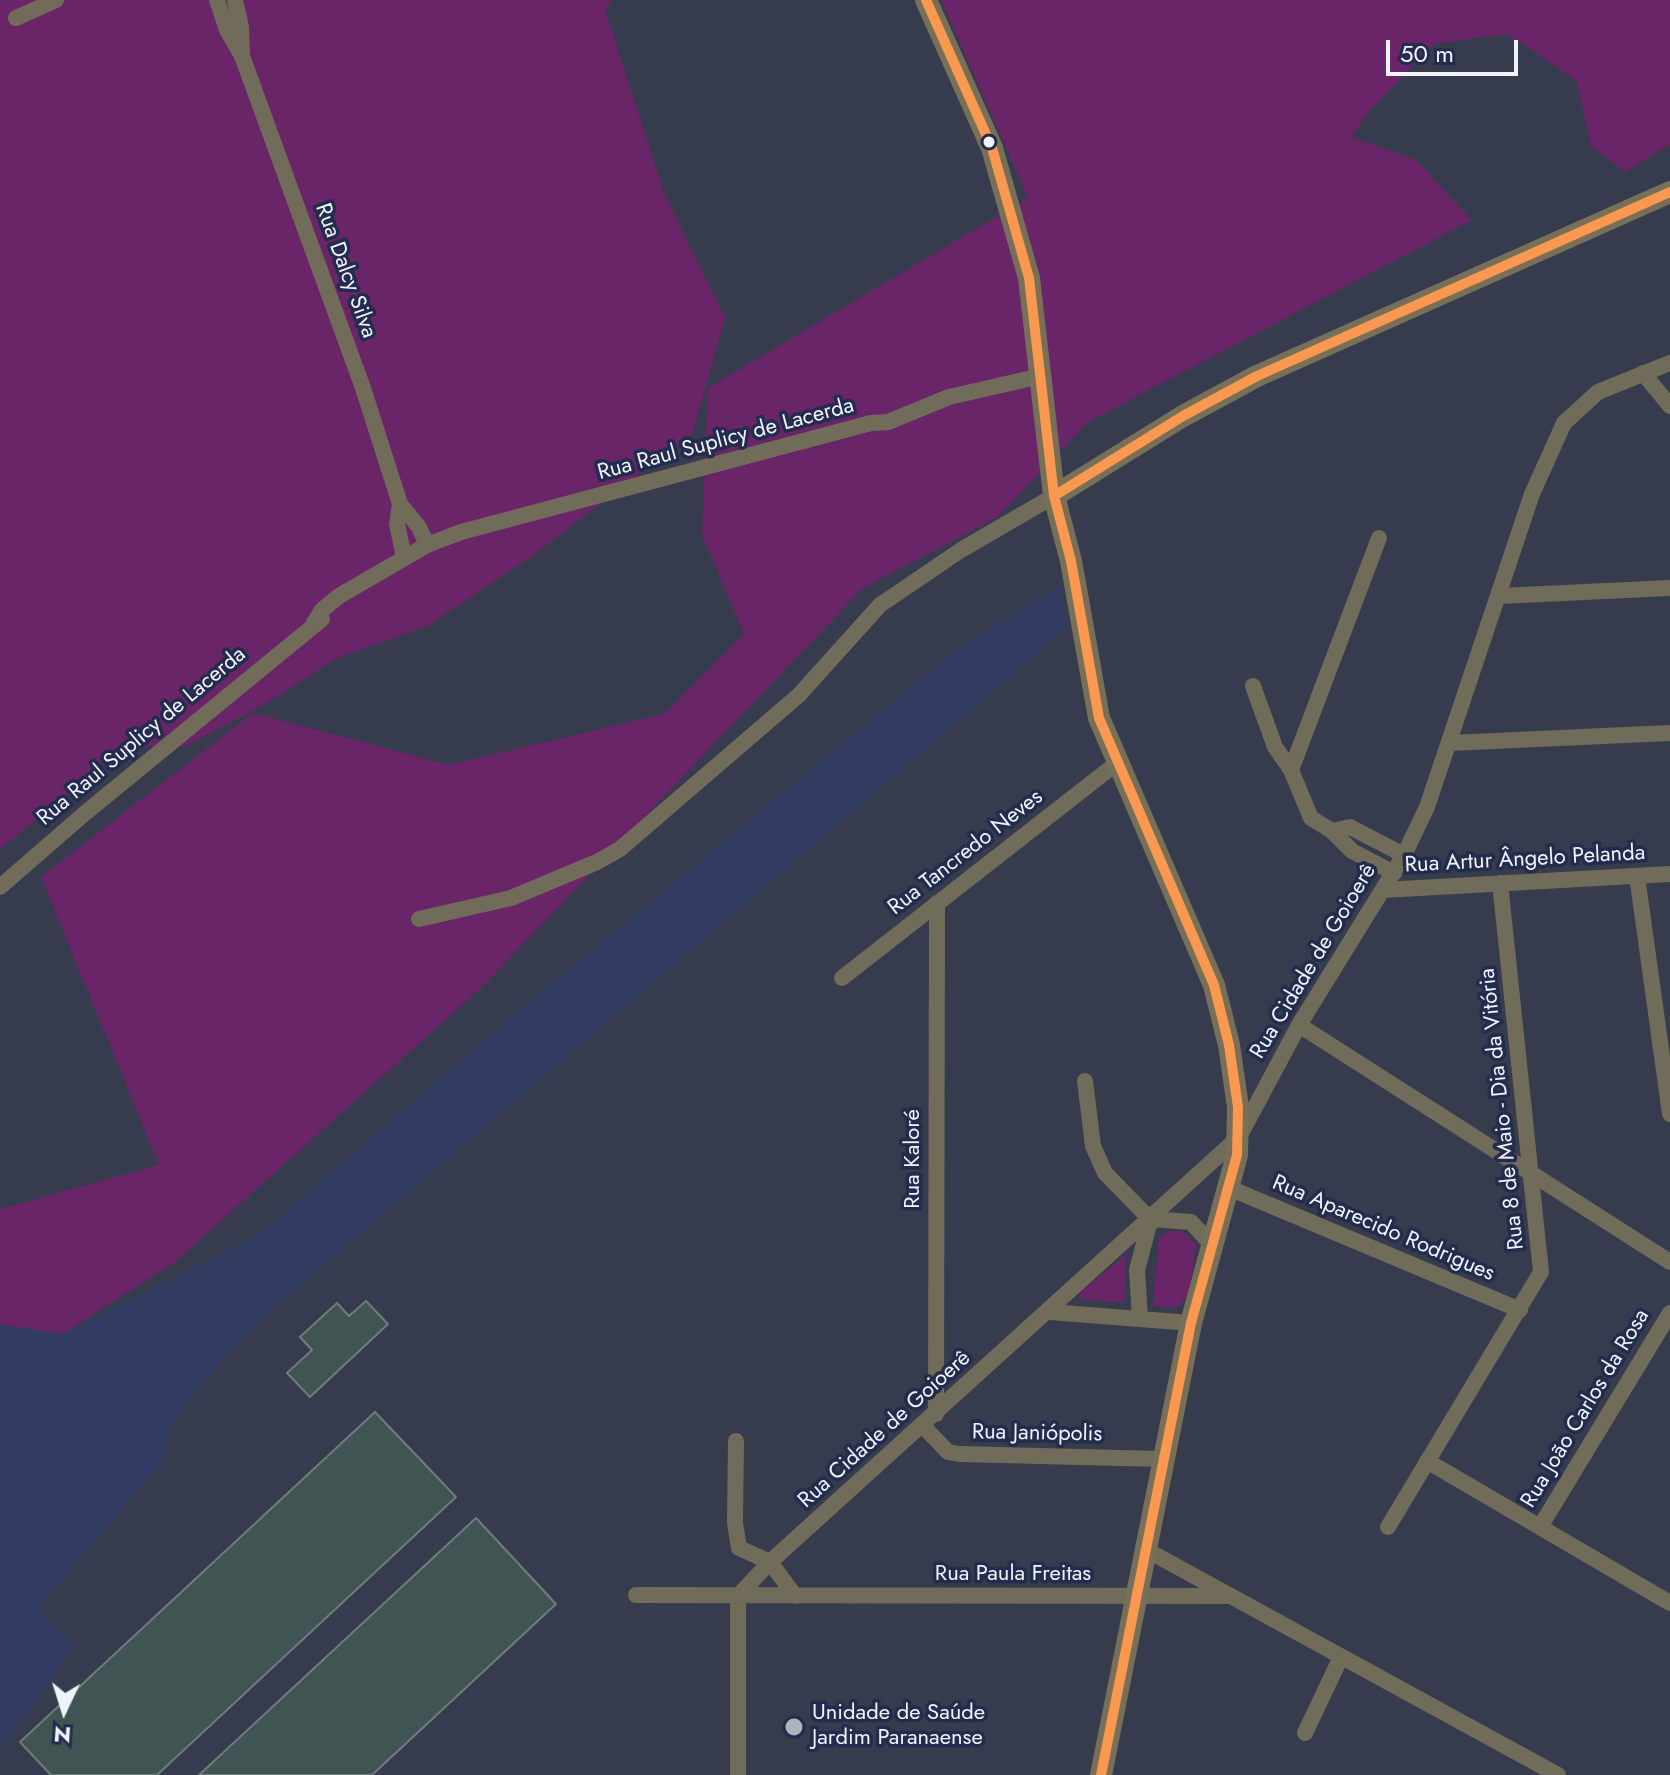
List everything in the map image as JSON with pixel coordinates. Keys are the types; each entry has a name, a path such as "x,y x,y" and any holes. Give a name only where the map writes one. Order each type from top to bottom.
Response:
{"main road":[{"path":"926,0 977,109 1005,186 1029,278 1054,496 1071,561 1099,718 1214,985 1231,1055 1239,1137 1229,1188 1191,1323 1161,1459 1101,1775"},
{"path":"1054,496 1183,416 1291,359 1670,192"}],"street":[{"path":"16,18 56,0"},
{"name":"Rua Dalcy Silva","path":"217,0 227,30 242,56 345,335 400,504 419,527 427,545"},
{"name":"Rua Dalcy Silva","path":"235,0 241,27 242,56"},
{"name":"Rua Cidade de Goioerê","path":"738,1596 770,1562 1050,1312 1239,1137 1299,1025 1394,873 1427,807 1542,467 1564,423 1584,400 1670,363"},
{"path":"1643,373 1670,406"},
{"name":"Rua Raul Suplicy de Lacerda","path":"0,887 314,623 338,608 359,586 427,545 446,539 474,540 501,524 871,423 887,412 954,406 986,389 1041,376"},
{"path":"419,919 511,898 597,862 620,849 799,695 880,605 961,550 1054,496"},
{"name":"Rua Dalcy Silva","path":"400,504 397,524 404,557"},
{"path":"1291,770 1379,538"},
{"path":"1500,596 1670,588"},
{"path":"1253,686 1275,747 1291,770 1311,818 1332,831 1352,851 1394,873"},
{"path":"1450,743 1670,733"},
{"name":"Rua Tancredo Neves","path":"842,978 1117,763"},
{"path":"1332,831 1350,827 1404,855"},
{"name":"Rua Artur Ângelo Pelanda","path":"1383,890 1670,874"},
{"path":"1637,876 1670,1114"},
{"name":"Rua 8 de Maio - Dia da Vitória","path":"1388,1527 1538,1281 1542,1261 1500,883"},
{"name":"Rua Kaloré","path":"936,1414 937,903"},
{"path":"1299,1025 1670,1262"},
{"path":"1085,1081 1097,1161 1150,1219 1191,1222 1212,1245"},
{"name":"Rua Aparecido Rodrigues","path":"1229,1188 1520,1310"},
{"path":"1140,1319 1137,1270 1150,1219"},
{"path":"1050,1312 1191,1323"},
{"name":"Rua João Carlos da Rosa","path":"1540,1527 1670,1313"},
{"name":"Rua Janiópolis","path":"923,1426 948,1452 959,1454 1161,1459"},
{"path":"736,1441 736,1538 739,1548 770,1562 795,1596"},
{"path":"1427,1461 1670,1603"},
{"name":"Rua Paula Freitas","path":"1143,1548 1558,1775"},
{"name":"Rua Paula Freitas","path":"636,1595 1230,1596"},
{"path":"738,1596 738,1775"},
{"path":"1305,1733 1341,1657"}],"shaded area":[{"path":"0,0 612,0 605,9 664,193 725,318 692,434 532,556 428,626 335,659 267,703 184,747 121,747 0,850"},
{"path":"941,0 1670,0 1670,144 1625,172 1591,146 1577,81 1508,34 1434,44 1371,109 1351,137 1416,160 1472,220 1088,422 996,518 863,588 481,988 175,1262 62,1334 0,1324 0,1209 159,1165 41,877 253,713 449,765 664,714 744,634 702,535 708,388 1028,198"},
{"path":"1060,585 1067,627 270,1311 221,1361 171,1423 162,1462 35,1611 75,1643 0,1751 0,1324 62,1334 259,1235 521,1009 949,656"},
{"path":"1170,1231 1182,1231 1196,1244 1190,1291 1178,1308 1153,1306 1159,1237"},
{"path":"1127,1249 1124,1303 1081,1299 1079,1293 1125,1255"}],"building":[{"path":"366,1301 388,1324 310,1397 287,1373 312,1350 300,1337 337,1303 349,1316"},
{"path":"375,1412 456,1497 157,1775 51,1775 20,1742"},
{"path":"476,1518 556,1604 372,1775 199,1775"}],"transit line":[{"path":"926,0 992,148 1029,278 1054,496 1071,561 1099,718 1214,985 1229,1045 1238,1107 1237,1155 1191,1323 1101,1775"},
{"path":"1054,496 1183,416 1257,376 1670,192"}],"place":[{"name":"Unidade de Saúde Jardim Paranaense","path":"794,1727"}]}
